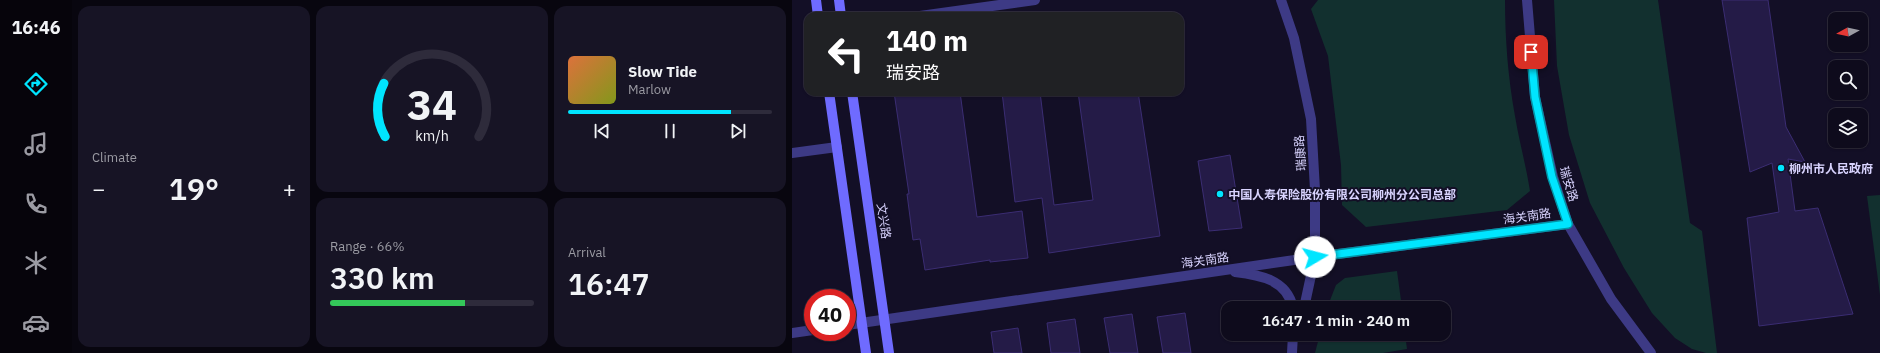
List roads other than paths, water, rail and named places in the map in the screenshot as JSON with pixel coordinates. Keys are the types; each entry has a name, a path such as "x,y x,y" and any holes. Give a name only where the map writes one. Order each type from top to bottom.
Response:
{"main road":[{"path":"816,0 818,12"},
{"path":"839,0 840,12"},
{"path":"830,96 866,353"},
{"name":"文兴路","path":"853,96 889,353"}],"street":[{"path":"948,12 1034,0"},
{"name":"瑞康路","path":"1281,0 1294,38 1311,119 1315,190 1315,257 1306,301"},
{"name":"瑞安路","path":"1527,0 1535,97 1552,177 1568,224 1611,299 1651,353"},
{"path":"792,153 837,147"},
{"name":"海关南路","path":"856,324 1315,257 1568,224"},
{"path":"1223,270 1257,275 1275,281 1288,296 1290,301"},
{"path":"792,333 804,331"},
{"path":"1292,353 1293,341"},
{"path":"1292,353 1296,341"}],"place":[{"name":"柳州市人民政府","path":"1781,168"},
{"name":"中国人寿保险股份有限公司柳州分公司总部","path":"1220,194"}]}
